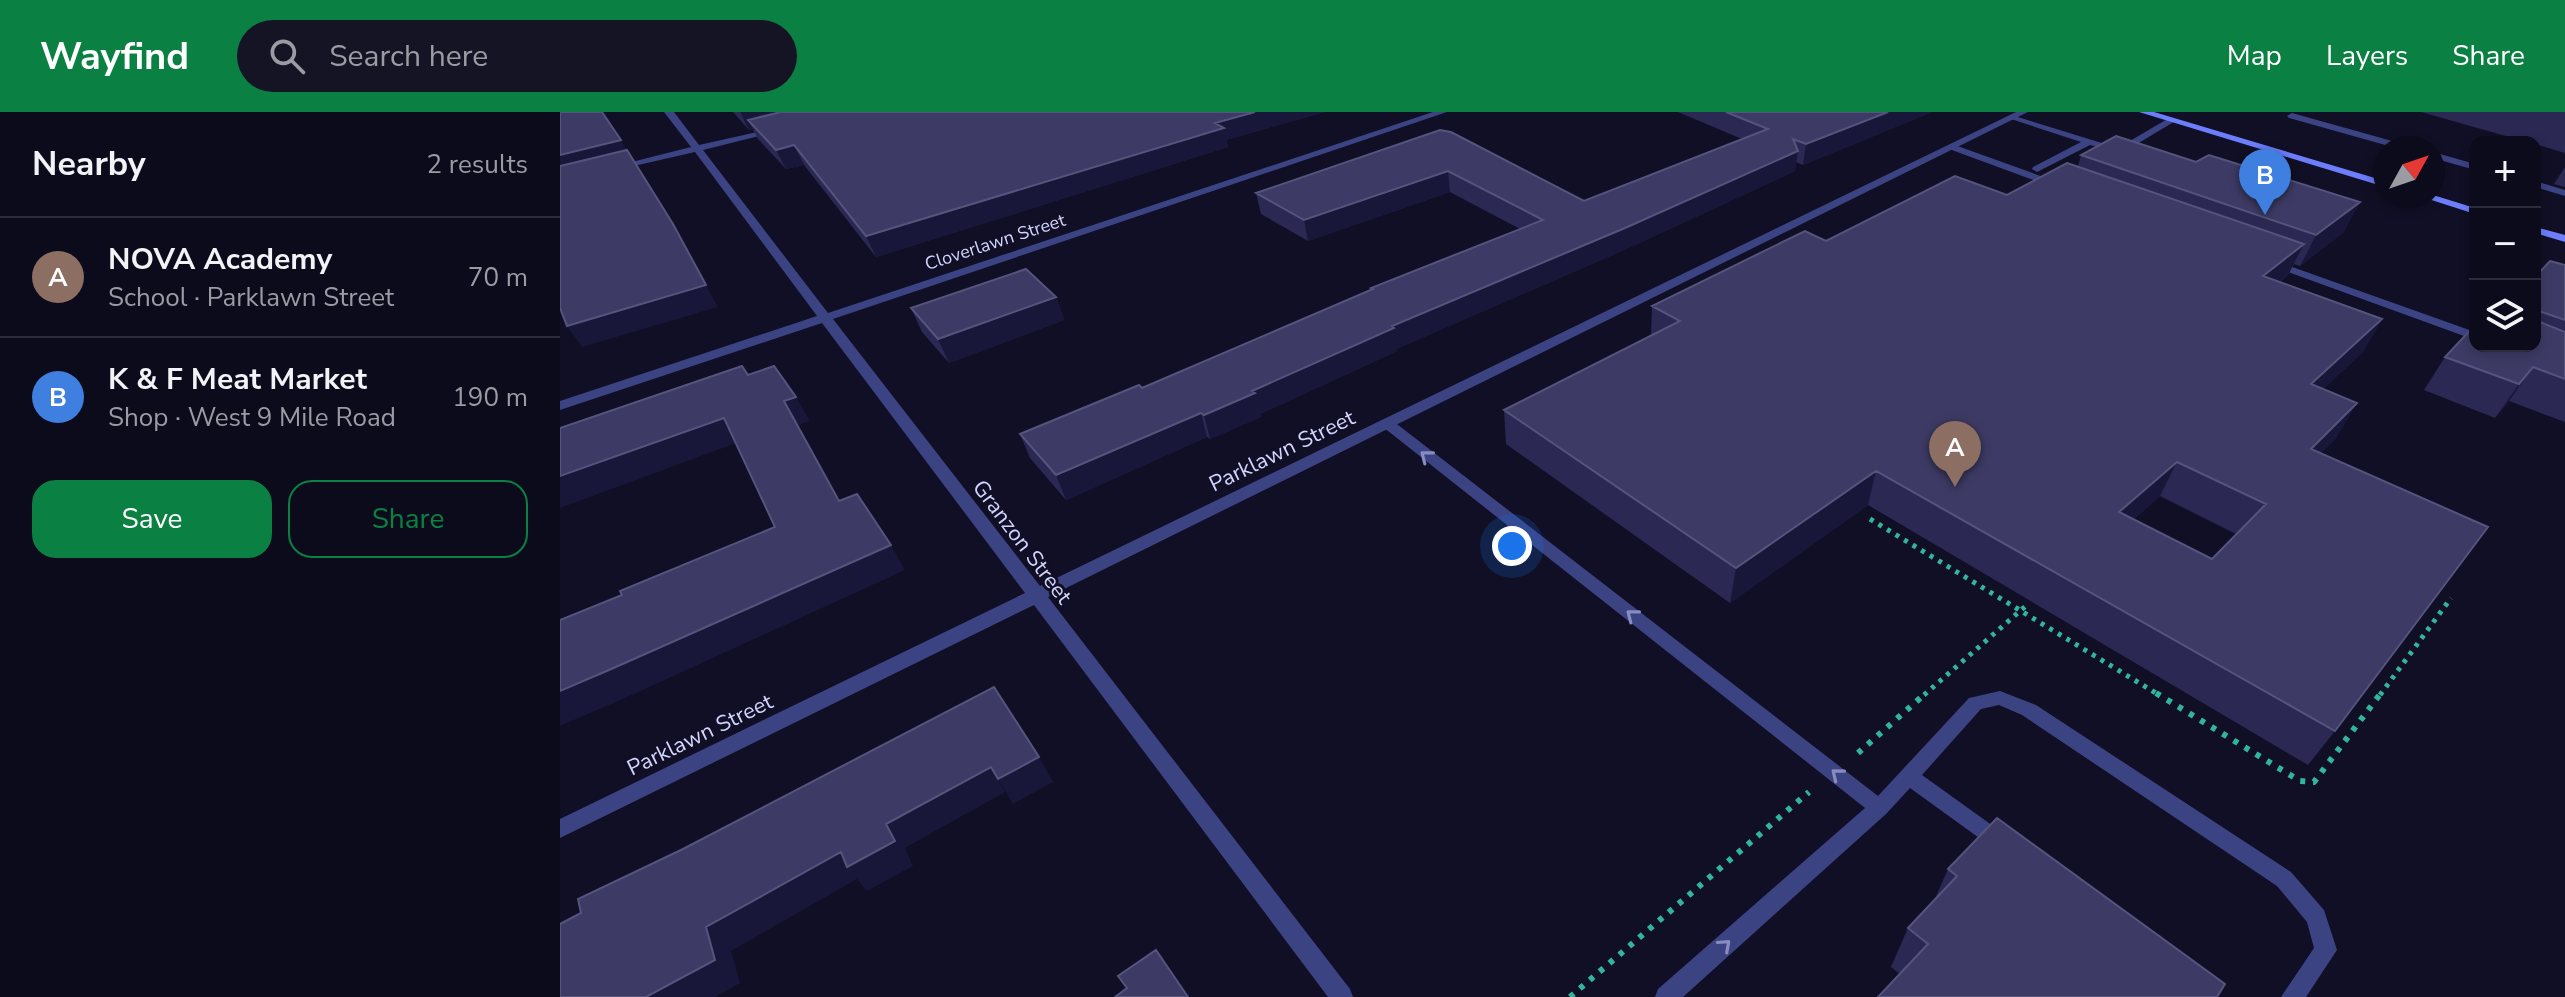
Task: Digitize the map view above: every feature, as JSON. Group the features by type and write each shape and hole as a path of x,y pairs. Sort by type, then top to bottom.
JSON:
{"main road":[{"path":"2144,112 2373,180"},
{"path":"2445,202 2469,209"},
{"path":"2541,232 2565,239"}],"street":[{"name":"Granzon Street","path":"669,112 1342,997"},
{"name":"Cloverlawn Street","path":"560,406 1442,112"},
{"path":"2018,114 2133,156"},
{"name":"Parklawn Street","path":"560,829 2018,114"},
{"path":"2292,116 2373,139"},
{"path":"2119,151 2172,120"},
{"path":"602,172 791,126"},
{"path":"2037,169 2089,141"},
{"path":"1952,147 2071,190"},
{"path":"2445,158 2469,165"},
{"path":"2541,186 2565,193"},
{"path":"2266,261 2469,334"},
{"path":"1388,424 1879,808"},
{"path":"1666,997 1879,808 1975,703 2000,698 2029,710 2284,879 2316,917 2326,950 2292,997"},
{"path":"1910,777 2011,850"}],"path":[{"path":"1870,519 2300,781 2314,782 2451,598"},
{"path":"1854,756 2028,604"},
{"path":"1570,997 1811,790"}],"building":[{"path":"560,112 602,112 621,140 560,155"},
{"path":"781,112 1255,112 1215,123 1224,128 866,236 794,145 776,150 748,120"},
{"path":"1726,112 1888,112 1806,144 1793,139 1798,151 1392,326 1394,328 1252,391 1255,393 1056,475 1020,434 1139,385 1142,388 1371,288 1543,220 1448,171 1304,220 1256,193 1440,130 1451,132 1584,201 1768,129"},
{"path":"2116,136 2196,162 2209,155 2360,202 2316,235 2081,155"},
{"path":"627,150 706,285 567,326 560,308 560,166"},
{"path":"2067,163 2304,244 2263,276 2382,319 2311,384 2357,403 2311,449 2488,527 2335,731 1876,471 1736,568 1504,410 1680,321 1652,306 1805,231 1826,241 1955,176 2007,195","holes":["2177,462 2266,504 2212,559 2119,512"]},
{"path":"2550,261 2565,265 2565,320 2541,312 2541,271"},
{"path":"1026,269 1056,297 938,339 911,308"},
{"path":"2541,322 2565,332 2565,379 2533,367 2519,384 2445,357 2469,331 2469,352 2541,352"},
{"path":"742,366 748,375 774,366 796,397 784,401 839,501 857,494 891,545 560,691 560,620 622,595 620,591 775,527 724,418 560,476 560,428"},
{"path":"994,687 1039,757 998,779 991,767 886,824 895,841 847,867 841,852 706,927 715,960 646,997 560,997 560,924 581,913 578,899 683,849"},
{"path":"1997,818 2225,984 2217,997 1878,997 1928,944 1908,928 1957,876 1948,869"},
{"path":"1156,950 1188,997 1115,997 1127,988 1118,976"}],"place":[{"name":"K & F Meat Market","path":"2265,215"},
{"name":"NOVA Academy","path":"1955,487"}]}
